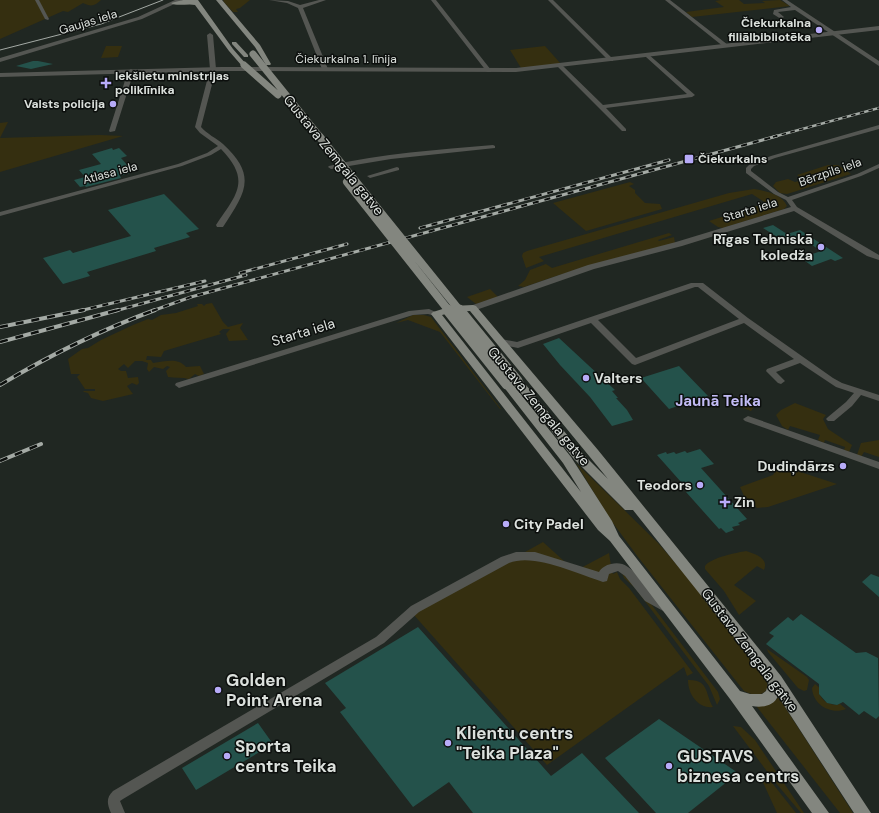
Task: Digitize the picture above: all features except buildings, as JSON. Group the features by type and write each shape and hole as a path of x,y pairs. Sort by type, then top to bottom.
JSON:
{"main road":[{"path":"210,0 230,24"},
{"path":"219,0 229,14 258,46 281,95"},
{"path":"177,1 197,1 206,17 236,56 281,95"},
{"name":"Gustava Zemgala gatve","path":"197,1 281,95 512,382 578,456 671,550 708,594 776,680 863,813"},
{"name":"Gustava Zemgala gatve","path":"250,48 281,95"},
{"path":"614,538 602,527 436,314 452,309 473,308 501,342 516,351 535,384 594,452 671,550"},
{"name":"Gustava Zemgala gatve","path":"512,382 567,460 608,524 614,538 735,695 821,813"},
{"path":"735,695 756,701 770,698 775,688 776,680"}],"street":[{"path":"37,0 47,19"},
{"path":"271,0 288,2 300,7 324,0"},
{"path":"434,0 489,71"},
{"path":"550,0 611,60"},
{"path":"667,0 726,46"},
{"path":"784,0 879,64"},
{"name":"Gaujas iela","path":"0,60 132,20 177,1"},
{"path":"300,7 324,69"},
{"path":"781,16 775,13 796,8"},
{"name":"Čiekurkalna 1. līnija","path":"0,75 213,69 519,70 879,28"},
{"path":"210,35 213,69 198,127 202,133 222,146 239,166 241,176 240,192 220,225"},
{"path":"602,107 692,95 648,56"},
{"path":"560,66 624,130"},
{"path":"112,131 131,71"},
{"name":"Starta iela","path":"473,308 518,288 679,244 795,208 788,199 776,193 748,172 749,167 773,157 879,127"},
{"name":"Atlasa iela","path":"0,214 180,165 209,154 222,146"},
{"path":"331,167 437,152 493,147"},
{"name":"Bērzpils iela","path":"788,199 859,175 879,166"},
{"path":"370,176 397,169"},
{"path":"795,208 879,258"},
{"name":"Gustava Zemgala gatve","path":"516,351 592,319 694,284 700,285 745,320"},
{"name":"Starta iela","path":"179,385 412,313 429,311 436,314"},
{"path":"592,319 635,362 745,320 830,380 839,385 879,398"},
{"path":"781,381 770,371 801,359"},
{"path":"831,419 849,404 860,392"},
{"path":"748,419 879,466"},
{"path":"118,813 114,805 114,799 118,795 380,640 415,609 505,560 516,556 535,556 603,578 604,572 608,569 618,567 630,573 648,596 667,608"}],"shaded area":[{"path":"0,0 101,0 97,4 93,5 83,3 68,12 63,11 0,39"},
{"path":"250,0 240,8 236,9 238,12 233,12 223,1"},
{"path":"739,0 744,4 765,3 762,1 780,0 790,6 692,17 686,12 724,7 715,1"},
{"path":"106,46 122,46 118,57 101,58"},
{"path":"545,46 561,64 521,68 510,50"},
{"path":"8,122 0,138 0,123"},
{"path":"100,135 123,136 0,172 0,138"},
{"path":"828,165 838,165 851,174 787,194 780,193 773,186 776,182 788,179 795,182 803,180 797,175"},
{"path":"630,182 634,184 629,186 635,190 635,193 645,203 660,204 662,209 586,231 553,203"},
{"path":"754,189 778,196 787,206 784,209 723,228 718,227 709,221 766,203 752,194 539,257 544,261 526,268 522,256 523,253 527,251 729,193"},
{"path":"669,233 672,235 658,240 674,237 675,243 580,269 524,287 518,286 525,280 530,270 546,264 552,268"},
{"path":"490,289 498,297 476,304 467,297"},
{"path":"212,303 223,322 228,327 243,323 240,328 248,340 229,341 226,334 230,329 223,329 219,332 221,334 164,351 161,357 147,356 146,360 151,360 153,363 175,361 186,367 200,366 204,374 199,376 195,374 189,379 168,377 166,371 170,367 167,366 163,369 154,367 149,372 147,369 148,363 135,361 128,368 124,364 118,369 121,371 126,371 128,378 138,377 139,383 137,385 132,383 127,386 133,394 103,401 91,398 88,393 83,391 95,391 95,389 85,389 77,377 80,374 71,374 68,359 82,349 88,348 101,340 148,319 152,320 161,315 176,313 198,306 197,304 202,304 204,306"},
{"path":"413,315 424,315 431,317 501,409 440,332 408,320 396,323"},
{"path":"739,396 757,403 751,411 732,404"},
{"path":"795,403 826,415 823,419 828,429 852,445 849,452 844,450 845,447 825,440 824,443 818,440 820,435 790,426 788,430 782,426 776,415 781,410"},
{"path":"879,440 879,457 864,452 861,457 857,455 861,443"},
{"path":"576,463 658,543 690,580 766,679 768,687 764,693 755,695 744,691 638,557 610,519"},
{"path":"779,465 837,484 768,507 757,508 744,496 740,487 773,475"},
{"path":"543,542 575,571 609,553 613,574 617,572 620,579 629,588 693,673 687,676 684,667 547,765 413,614"},
{"path":"746,551 760,557 765,562 765,566 764,570 757,566 734,585 756,601 739,615 724,591 705,569 705,566 718,558"},
{"path":"622,573 629,575 718,692 720,699 717,705 709,686 635,588 624,578"},
{"path":"767,649 807,677 809,680 807,690 804,691 798,688"},
{"path":"688,680 695,680 703,685 713,707 703,706 695,700 688,685"},
{"path":"815,684 820,688 819,692 824,701 833,705 840,704 846,709 834,711 819,704 813,694 812,688"},
{"path":"778,698 853,813 840,813 757,707 771,703"},
{"path":"733,726 741,727 755,740 804,813 801,813 775,782"},
{"path":"765,774 796,813 777,813 760,776"}],"tram line":[{"path":"0,50 101,24 163,0"}],"railway":[{"path":"773,137 879,108"},
{"path":"152,311 191,297 777,136"},
{"path":"420,228 669,160"},
{"path":"240,273 347,244"},
{"path":"115,311 246,275"},
{"path":"79,311 205,281"},
{"path":"0,327 84,310"},
{"path":"0,342 118,310"},
{"path":"0,385 38,363 76,344 155,310"},
{"path":"0,461 41,444"}],"place":[{"name":"Čiekurkalna filiālbibliotēka","path":"819,30"},
{"name":"Iekšlietu ministrijas poliklīnika","path":"106,83"},
{"name":"Valsts policija","path":"113,104"},
{"name":"Čiekurkalns","path":"689,159"},
{"name":"Rīgas Tehniskā koledža","path":"821,247"},
{"name":"Valters","path":"586,378"},
{"name":"Dudiņdārzs","path":"843,466"},
{"name":"Teodors","path":"700,485"},
{"name":"Zin","path":"725,502"},
{"name":"City Padel","path":"506,524"},
{"name":"Golden Point Arena","path":"218,690"},
{"name":"Klientu centrs \"Teika Plaza\"","path":"448,743"},
{"name":"Sporta centrs Teika","path":"227,756"},
{"name":"GUSTAVS biznesa centrs","path":"669,766"}],"district":[{"name":"Jaunā Teika","path":"718,401"}]}
